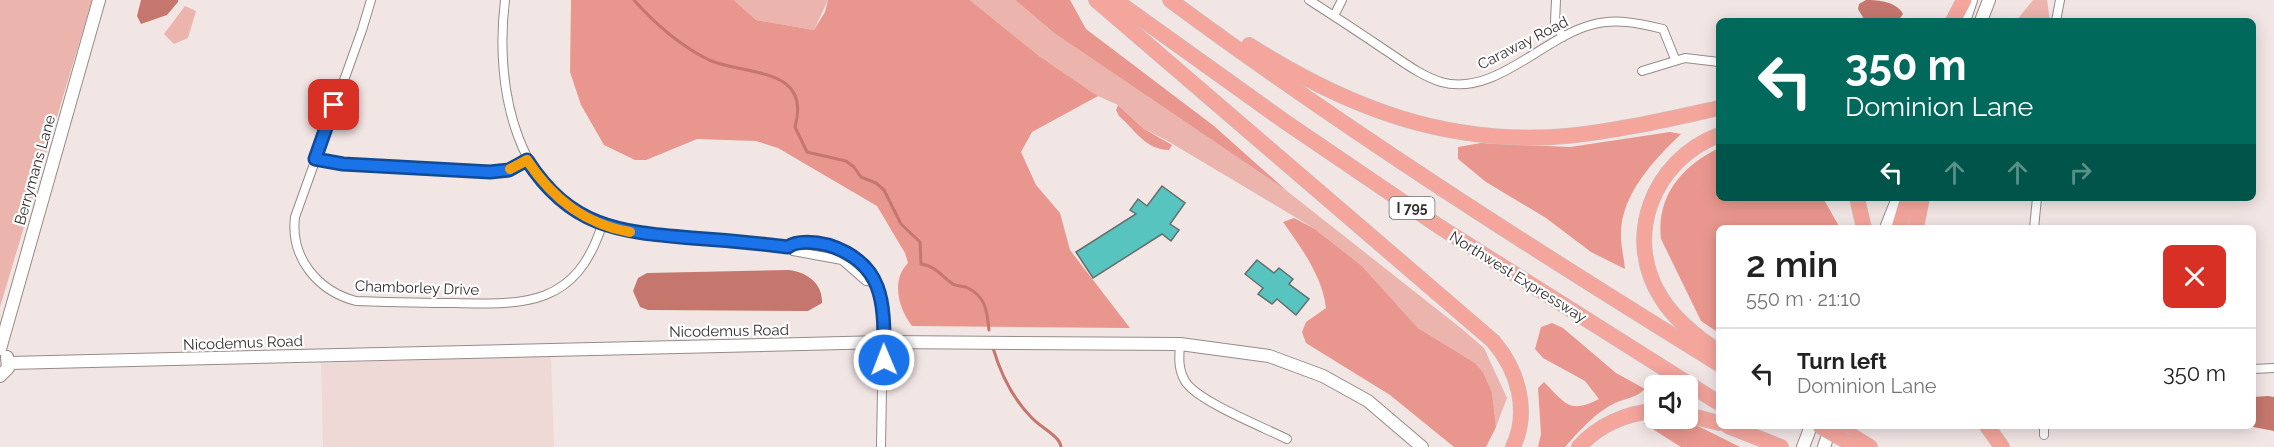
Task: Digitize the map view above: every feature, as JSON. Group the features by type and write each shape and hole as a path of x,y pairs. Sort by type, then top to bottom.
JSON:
{"highway":[{"path":"1096,0 1494,341 1509,362 1518,384 1520,419 1513,447"},
{"name":"Northwest Expressway","path":"1115,0 1284,121 1440,227 1716,401"},
{"name":"Northwest Expressway","path":"1170,0 1389,153 1610,298 1716,362"},
{"path":"1180,0 1319,87 1385,115 1430,127 1502,137 1567,136 1612,130 1716,109"},
{"path":"1955,18 1965,0"},
{"path":"1716,136 1692,148 1667,172 1652,199 1643,237 1648,270 1662,300 1690,329 1716,350"},
{"path":"1858,201 1863,225"},
{"path":"1901,225 1907,201"},
{"path":"1917,225 1921,201"},
{"path":"1579,447 1594,432 1620,419 1644,413"},
{"path":"1698,418 1716,422"},
{"path":"1737,429 1782,445"},
{"path":"1760,429 1782,445"},
{"path":"1826,429 1870,447"},
{"path":"1837,429 1852,441"},
{"path":"1989,429 2002,447"}],"street":[{"name":"Berrymans Lane","path":"0,351 99,0"},
{"name":"Chamborley Drive","path":"371,0 297,204 293,227 295,238 303,261 314,277 333,293 356,301 505,305 534,301 559,290 582,269 591,255 602,225"},
{"path":"505,0 503,29 509,104 518,141 527,160 546,187 574,211 602,225 646,235 788,247 794,242 823,244 848,252 866,264 873,274 882,310 884,342 881,447"},
{"name":"Caraway Road","path":"1309,0 1427,76 1455,84 1473,83 1491,77 1563,37 1584,27 1605,22 1622,21 1663,29 1675,59"},
{"path":"1334,16 1342,0"},
{"path":"1556,0 1555,22 1563,37"},
{"path":"1965,18 1971,0"},
{"path":"1982,18 1989,0"},
{"path":"2057,18 2060,0"},
{"path":"1642,71 1675,59 1693,58 1716,62"},
{"path":"315,159 343,164 490,172 509,170 527,160"},
{"path":"1887,225 1897,201"},
{"path":"1901,225 1912,201"},
{"path":"2034,225 2037,201"},
{"name":"Nicodemus Road","path":"9,363 884,342 1180,344 1269,356 1323,375 1368,401 1422,447"},
{"path":"1180,344 1180,369 1189,387 1204,398 1287,439"},
{"path":"0,351 7,357 9,363 6,371 0,376"},
{"path":"2256,369 2274,368"},
{"path":"1803,447 1810,429"},
{"path":"1824,447 1832,429"}],"shaded area":[{"path":"0,0 92,0 0,307"},
{"path":"141,0 178,0 178,2 167,15 141,24 137,16"},
{"path":"571,0 734,0 756,20 814,30 825,12 828,0 970,0 1039,56 1098,96 1032,132 1021,152 1036,185 1060,213 1070,250 1130,328 912,326 903,311 898,294 899,277 908,263 905,253 877,206 778,148 756,141 697,139 646,160 635,160 604,145 581,105 570,72"},
{"path":"734,0 828,0 814,30 756,20"},
{"path":"970,0 1015,0 1054,33 1287,191 1462,329 1484,348 1507,398 1496,427 1492,392 1483,372 1475,363 1418,328 1362,266 1315,229 1144,129 1118,105 1098,96 1039,56"},
{"path":"1015,0 1070,0 1086,29 1214,126 1287,191 1054,33"},
{"path":"1866,0 1882,1 1897,7 1903,14 1900,18 1863,18 1858,9 1859,4"},
{"path":"2033,0 2047,0 2050,18 2018,18"},
{"path":"185,6 196,11 188,38 174,44 164,34"},
{"path":"1118,105 1144,129 1172,145 1169,150 1154,147 1141,138 1119,116 1116,110"},
{"path":"1670,132 1681,134 1640,179 1626,206 1621,236 1625,269 1591,252 1546,218 1486,182 1458,159 1458,147 1481,143 1570,147"},
{"path":"1716,150 1716,201 1825,201 1838,225 1716,225 1716,331 1701,321 1661,239 1661,223 1667,196 1683,173"},
{"path":"1294,218 1315,229 1362,266 1418,328 1475,363 1483,372 1492,392 1496,427 1486,447 1454,447 1390,395 1306,343 1302,332 1306,322 1326,308 1315,273 1283,222"},
{"path":"789,270 807,276 816,284 822,296 822,303 808,311 648,310 640,307 633,291 638,278 647,273"},
{"path":"1552,323 1563,328 1616,373 1644,388 1638,394 1615,403 1594,417 1565,447 1538,447 1541,434 1538,388 1544,382 1563,401 1574,406 1581,406 1599,399 1585,381 1543,358 1535,349 1541,327"},
{"path":"551,356 554,447 323,447 321,363"},
{"path":"2256,397 2274,397 2274,431 2256,428"},
{"path":"1698,426 1740,447 1681,447 1652,429 1698,429"}],"building":[{"path":"1162,186 1185,203 1170,224 1179,230 1171,241 1162,234 1093,278 1076,252 1136,214 1130,210 1138,199 1147,206"},
{"path":"1257,260 1274,273 1279,268 1293,279 1289,284 1309,299 1296,315 1277,299 1272,304 1258,294 1263,288 1245,274"}],"waterway":[{"path":"634,0 669,34 699,55 785,83 794,93 798,107 795,127 807,152 846,161 861,177 876,183 884,190 901,224 920,242 921,264 935,269 953,284 966,287 978,295 986,310 989,330"},
{"path":"993,348 1013,394 1025,410 1057,439 1061,447"}],"slow traffic":[{"path":"510,169 527,160 546,187 574,211 602,225 630,232"}],"route":[{"path":"334,105 315,159 343,164 490,172 509,170 527,160 546,187 574,211 616,230 646,235 788,247 794,242 823,244 848,252 866,264 873,274 882,310 884,360"}]}
